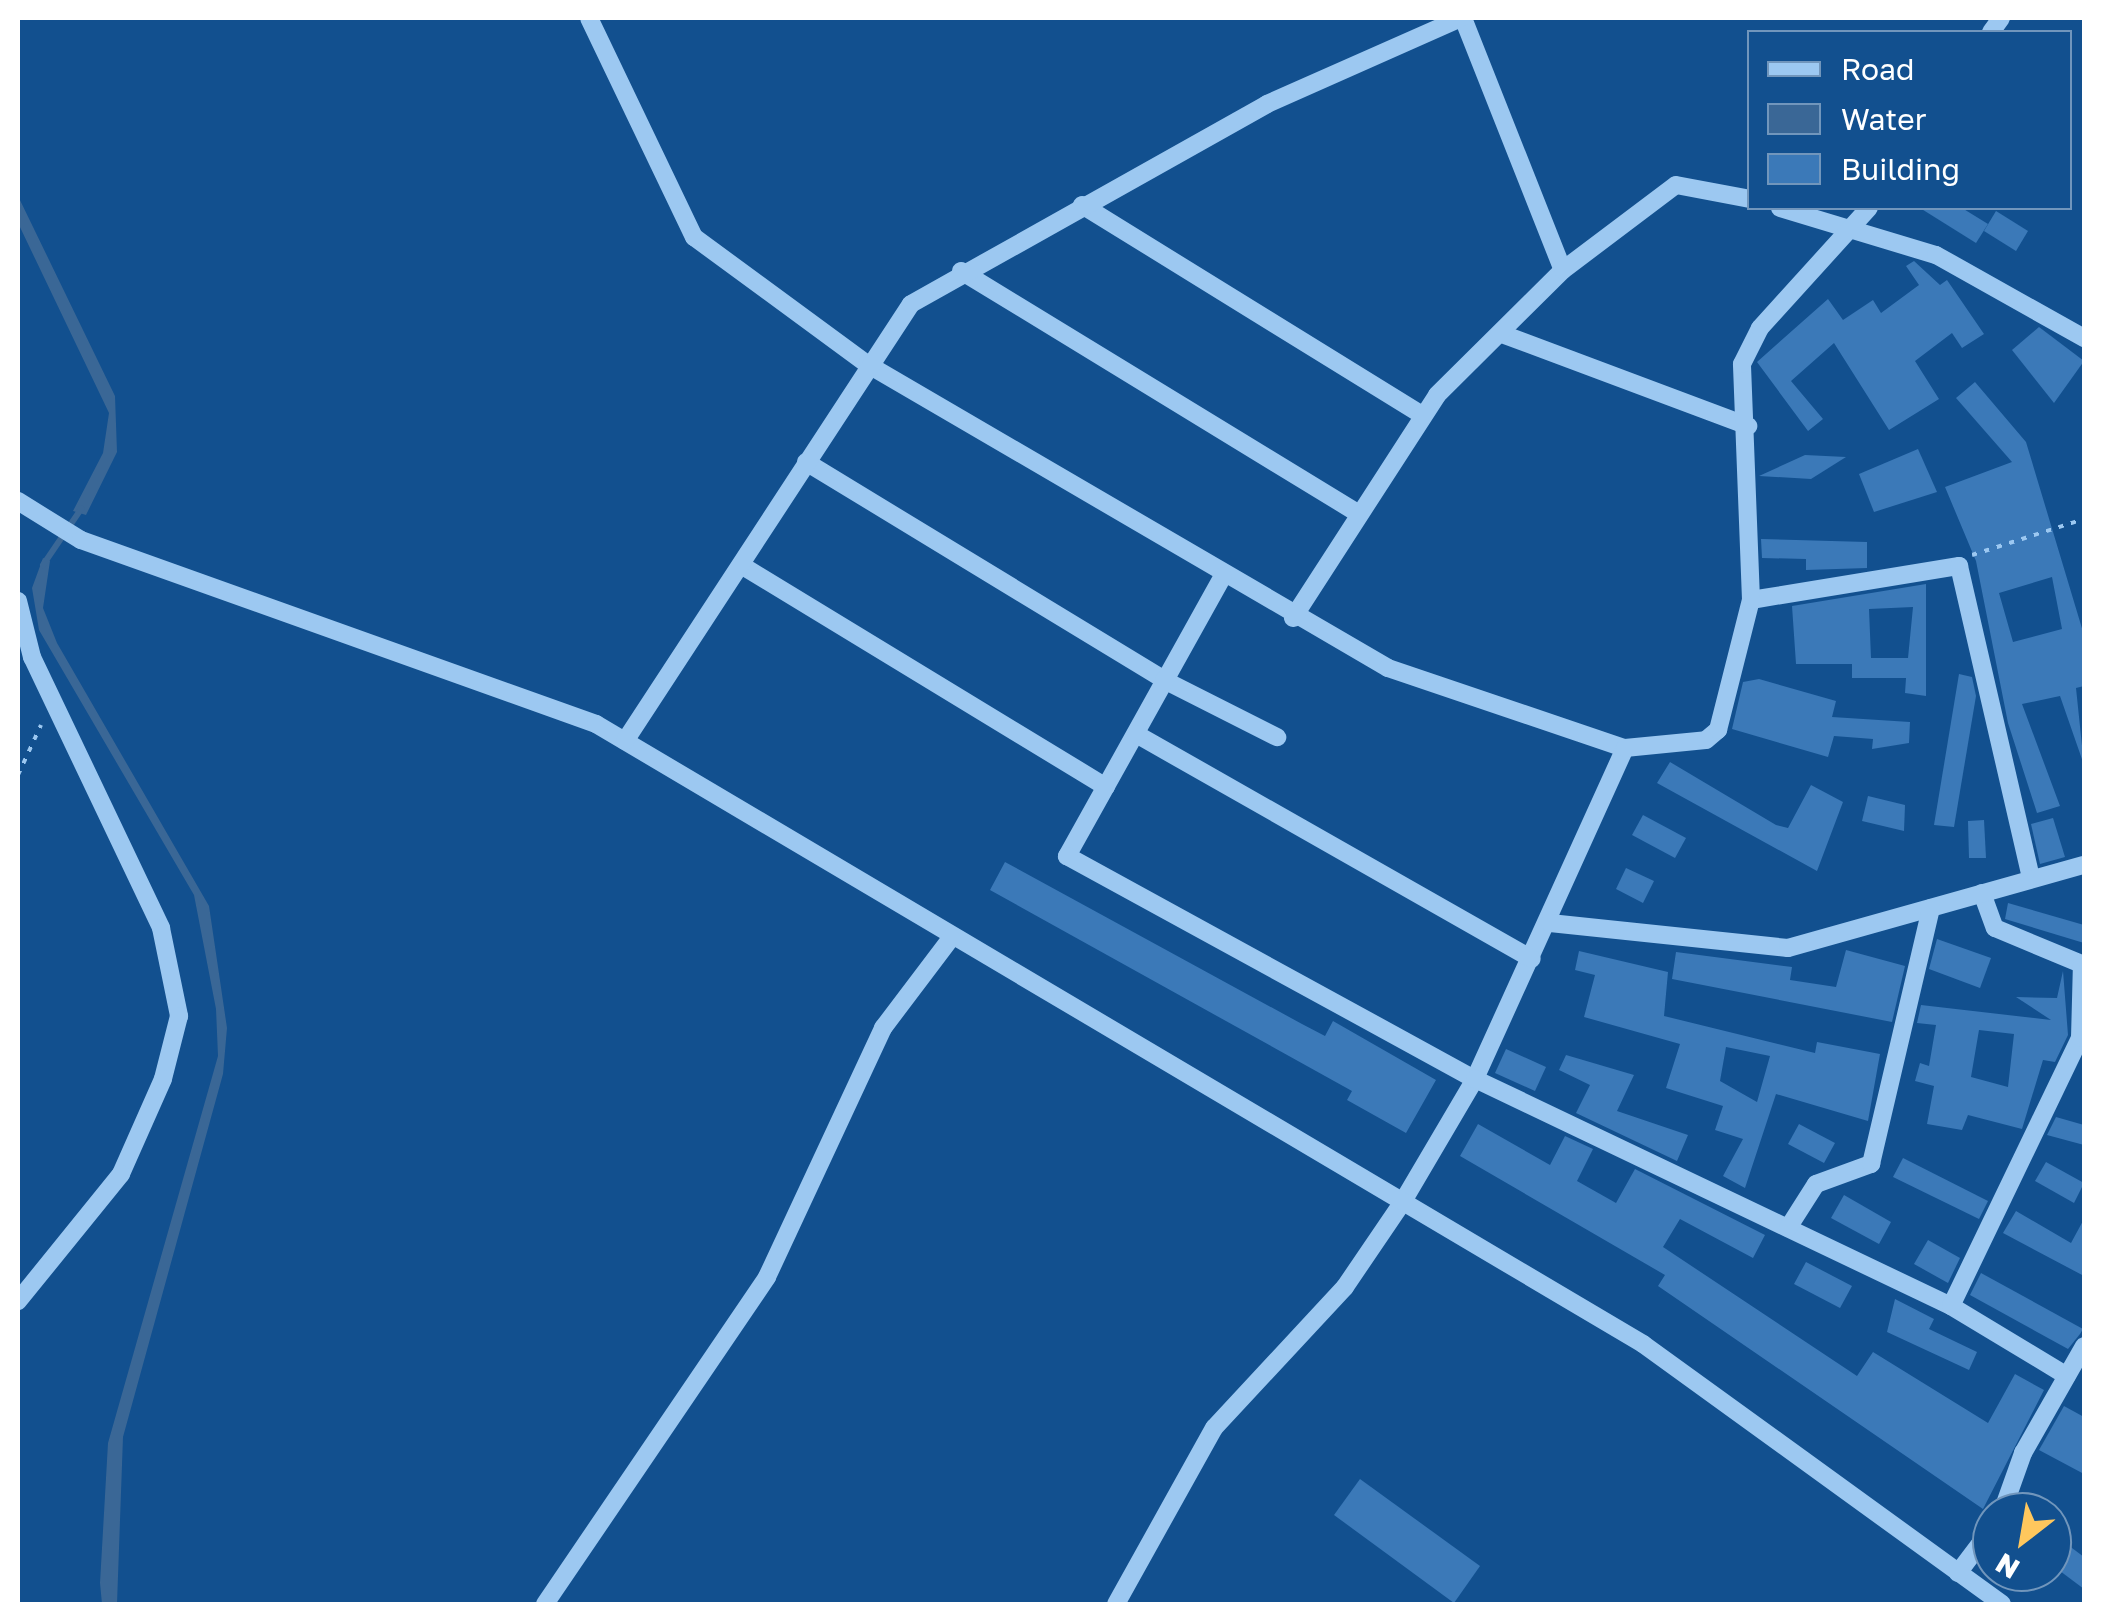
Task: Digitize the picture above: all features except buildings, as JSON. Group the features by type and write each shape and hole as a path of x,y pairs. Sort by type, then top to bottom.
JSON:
{"street":[{"path":"590,18 694,237 866,364 1293,618 1388,668 1625,748"},
{"path":"625,741 866,364 910,304 962,271 1266,104 1462,18 1562,270"},
{"path":"1293,618 1422,415 1562,270 1676,186 1747,198"},
{"path":"1082,204 1422,415"},
{"path":"1787,210 1936,254 2084,338"},
{"path":"1116,1604 1214,1428 1345,1287 1402,1203 1474,1079 1550,924 1625,748 1638,740 1706,740 1718,730 1750,600 1748,426 1738,382 1748,346 1868,210"},
{"path":"962,271 1358,513"},
{"path":"1502,334 1748,426"},
{"path":"806,462 1164,680 1277,737"},
{"path":"18,504 52,528 81,540 521,690 625,741 1643,1344 2002,1604"},
{"path":"1750,600 1953,561 2031,880"},
{"path":"740,565 1106,788"},
{"path":"1223,576 1068,856 1474,1079 1951,1306 2067,1376"},
{"path":"18,601 53,700 161,928 179,1016 164,1079 121,1174 18,1301"},
{"path":"1136,734 1532,959"},
{"path":"1550,924 1788,948 2084,864"},
{"path":"1951,1306 2082,1039 2083,964 1995,928 1982,893"},
{"path":"1788,1228 1816,1184 1871,1164 1931,908"},
{"path":"546,1604 767,1277 883,1028 952,938"},
{"path":"2012,1492 2084,1346"},
{"path":"1958,1573 1972,1554"}],"path":[{"path":"1953,561 2084,519"},
{"path":"18,775 53,700"}],"water":[{"path":"18,196 115,396 117,452 86,515 73,511 103,453 109,413 18,223"},
{"path":"43,558 50,561 43,608 57,643 209,906 227,1028 223,1074 123,1437 117,1604 102,1604 100,1583 108,1443 218,1056 216,1009 194,895 39,630 32,588"}],"waterway":[{"path":"43,565 81,509"}]}
